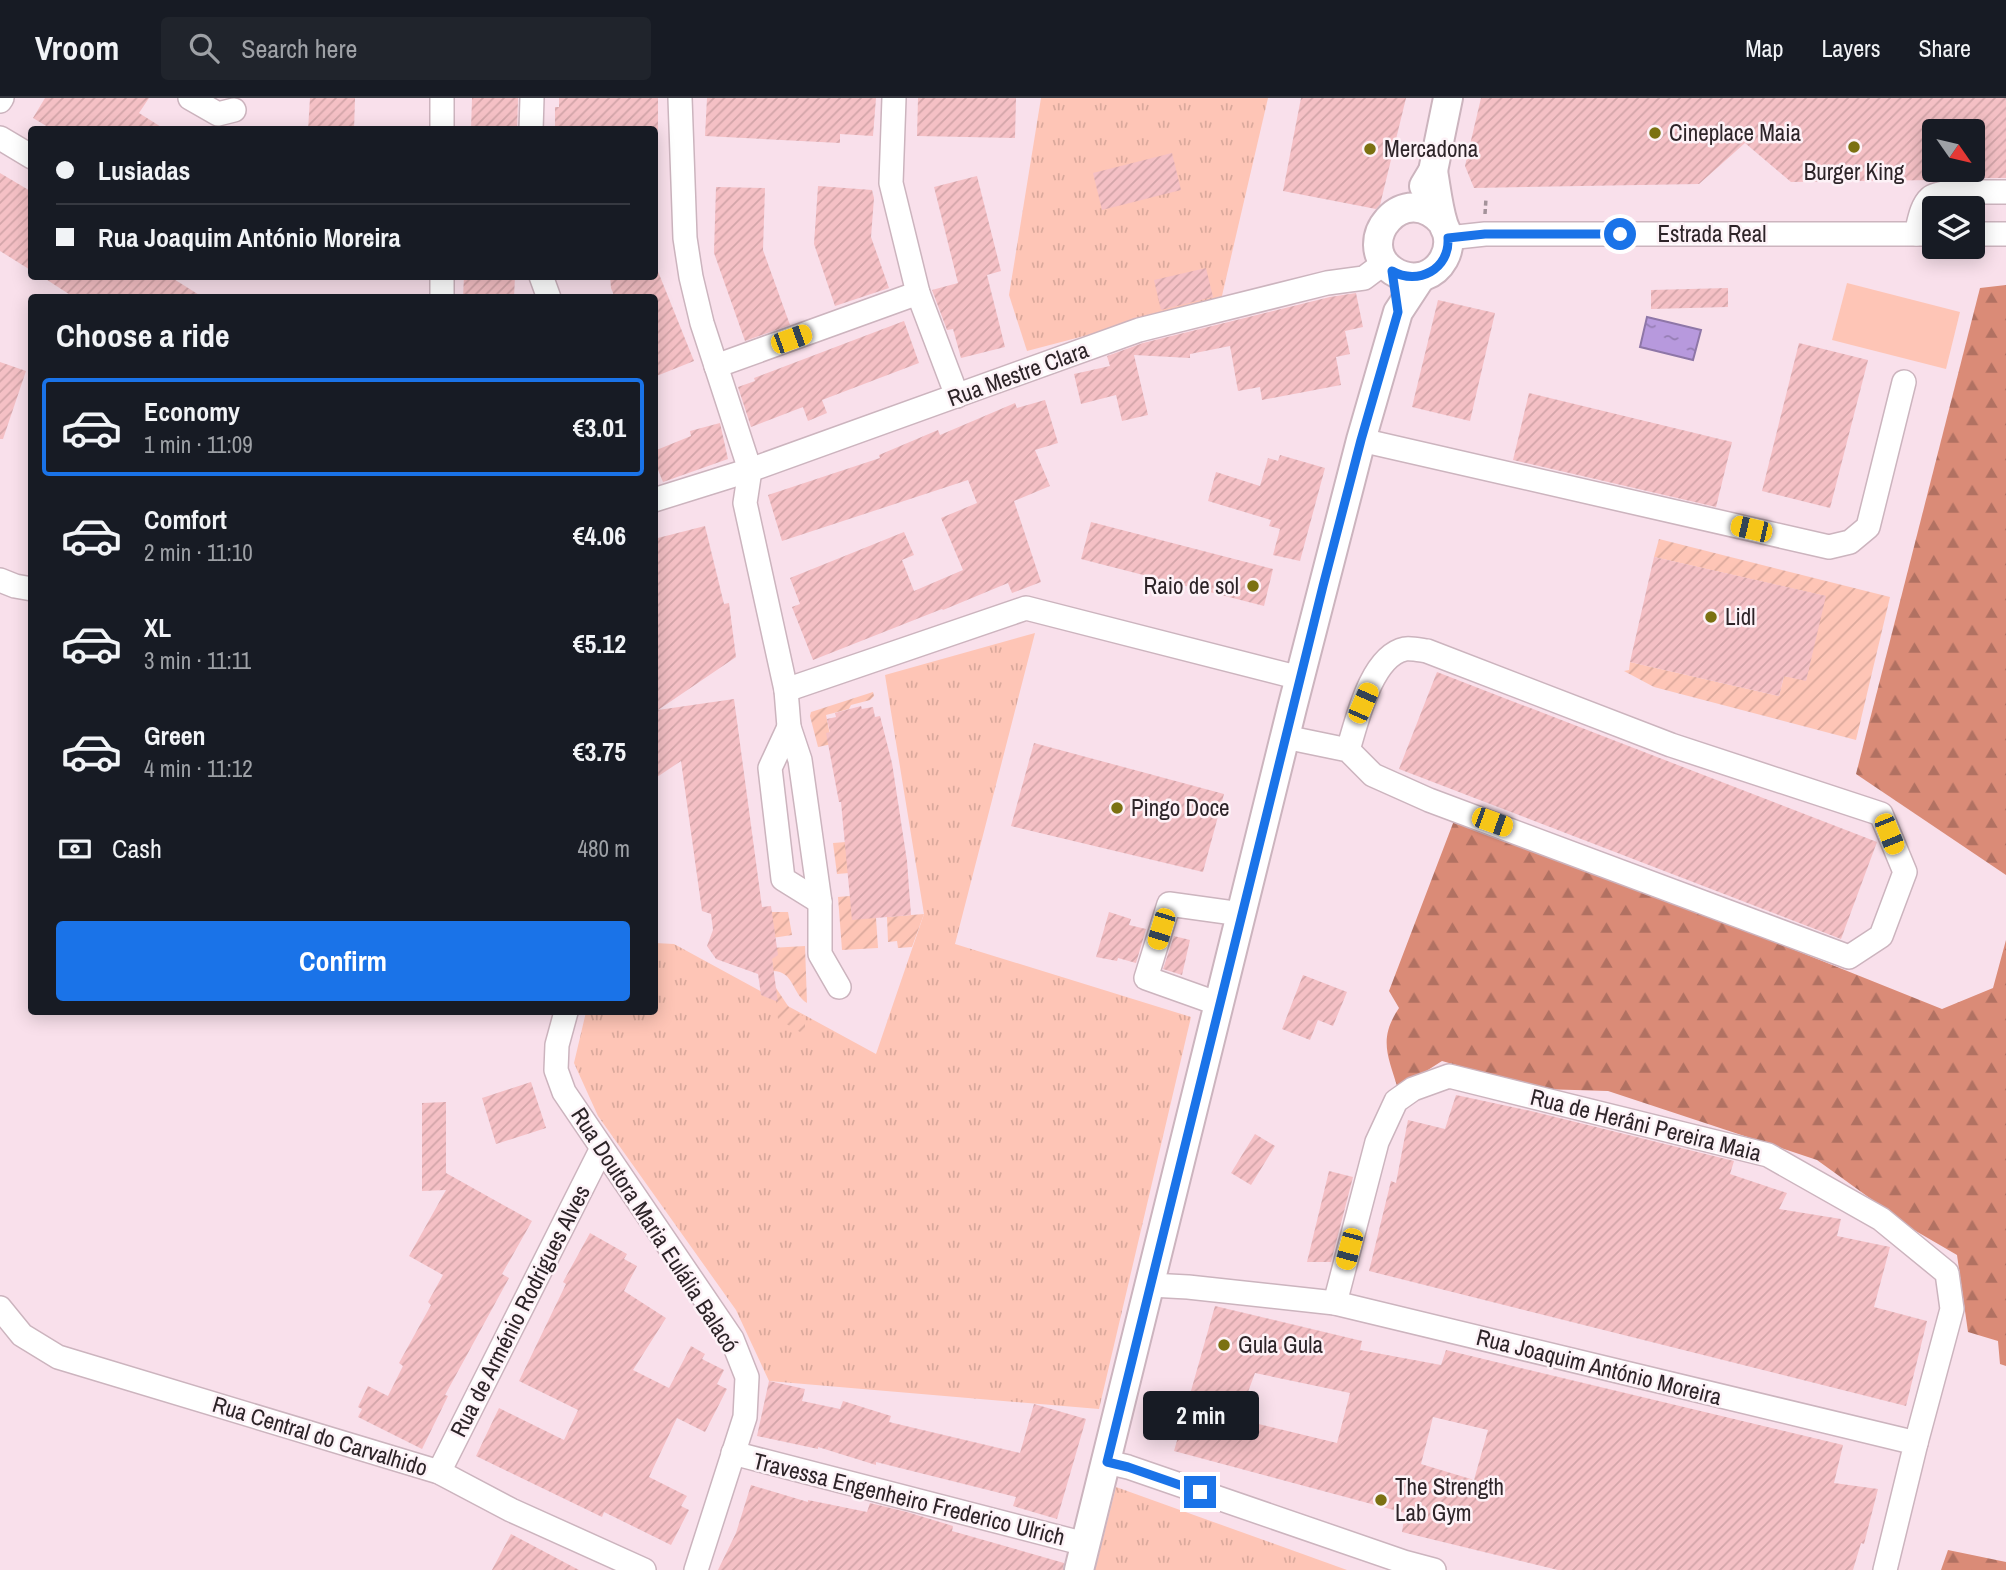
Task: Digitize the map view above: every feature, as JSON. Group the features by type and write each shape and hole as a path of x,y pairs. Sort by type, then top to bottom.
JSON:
{"main road":[{"path":"1412,207 1433,171 1448,98"},
{"path":"1388,267 1410,278 1421,277 1440,265 1446,256 1445,230 1433,171"},
{"path":"1398,312 1388,267 1378,243 1384,222 1401,209 1412,207 1429,211 1445,230"},
{"path":"1082,1557 1361,440 1398,312 1421,277"}],"street":[{"path":"190,98 218,114 234,110"},
{"path":"442,98 442,126"},
{"path":"531,126 532,98"},
{"path":"680,98 685,238 699,312 750,470 745,503 786,690 789,727 800,760 820,902 820,954 839,987"},
{"path":"894,98 891,183 918,293 957,396"},
{"path":"0,138 28,155"},
{"path":"1933,196 2006,192"},
{"name":"Estrada Real","path":"1445,230 1485,234 1922,234"},
{"path":"1985,234 2006,234"},
{"name":"Rua Mestre Clara","path":"658,499 750,470 1139,330 1327,283 1364,278 1388,267"},
{"path":"716,366 918,293"},
{"path":"1361,440 1829,547 1850,542 1868,527 1904,382"},
{"path":"0,580 28,588"},
{"path":"786,690 1026,608 1300,678"},
{"path":"1285,737 1348,750 1373,775 1429,800 1849,957 1881,936 1905,872 1881,814 1671,745 1427,651 1406,648 1392,654 1381,664 1363,703 1348,750"},
{"path":"789,727 770,768 783,879 820,902"},
{"path":"1219,1004 1146,978 1169,904 1241,914"},
{"name":"Rua Doutora Maria Eulália Balacó","path":"565,1015 557,1045 556,1070 564,1092 732,1339 747,1377 745,1417 696,1570"},
{"name":"Rua de Herâni Pereira Maia","path":"1335,1303 1377,1142 1396,1101 1413,1090 1450,1076 1768,1155 1881,1219 1947,1273 1952,1309 1916,1443"},
{"name":"Rua de Arménio Rodrigues Alves","path":"439,1472 601,1150"},
{"name":"Rua Joaquim António Moreira","path":"1150,1285 1188,1286 1335,1303 1916,1443"},
{"name":"Rua Central do Carvalhido","path":"0,1308 22,1335 58,1357 439,1472 511,1510 644,1570"},
{"path":"1885,1570 1916,1443"},
{"name":"Travessa Engenheiro Frederico Ulrich","path":"733,1453 1082,1557"},
{"path":"1107,1462 1434,1570"}],"green space":[{"path":"1041,98 1268,98 1221,300 1027,351 1009,295"},
{"path":"1847,283 1960,312 1946,369 1832,340"},
{"path":"2006,285 2006,875 1856,774 1980,288"},
{"path":"1659,539 1890,597 1856,740 1654,687 1624,671 1629,670 1630,662 1779,696 1784,676 1806,680 1825,596 1654,557"},
{"path":"1035,633 955,944 1191,1017 1099,1409 769,1381 736,1310 598,1116 574,1063 585,1015 658,1015 658,943 674,944 876,1054 924,914 885,675"},
{"path":"873,692 874,696 870,700 826,715 832,744 818,747 811,712"},
{"path":"1455,818 1481,824 1942,1009 1993,988 2006,940 2006,1366 2000,1364 1998,1341 1968,1332 1957,1255 1914,1230 1817,1160 1608,1091 1541,1089 1442,1061 1398,1089 1388,1057 1387,1039 1399,1008 1389,991"},
{"path":"846,842 849,873 837,874 833,843"},
{"path":"850,896 876,918 878,948 842,950 838,897"},
{"path":"770,912 788,912 792,935 772,938"},
{"path":"924,914 912,947 898,948 897,941 888,942 887,917"},
{"path":"805,946 807,1003 785,975 773,971 771,948"},
{"path":"774,985 790,1009 805,1017 805,1035 778,1019"},
{"path":"1116,1487 1347,1570 1095,1570"},
{"path":"1948,1550 2006,1562 2006,1570 1941,1570"}],"water":[{"path":"1647,317 1701,330 1693,360 1640,347"}],"building":[{"path":"45,98 149,98 139,113 160,126 46,126 33,118"},
{"path":"310,98 355,98 354,126 308,126"},
{"path":"472,98 518,98 517,126 471,126"},
{"path":"559,98 658,98 658,126 555,126 555,107 559,107"},
{"path":"707,98 876,98 873,136 840,134 840,143 705,136"},
{"path":"918,98 1016,98 1015,138 917,136"},
{"path":"1301,98 1406,98 1380,205 1376,209 1283,191"},
{"path":"1481,98 2006,98 2006,178 1985,178 1985,119 1922,119 1922,180 1791,182 1745,143 1699,184 1474,188 1465,166"},
{"path":"1172,153 1181,190 1102,210 1093,173"},
{"path":"0,173 28,190 28,268 0,251"},
{"path":"977,176 1001,271 987,275 1005,347 961,358 953,329 947,330 932,290 958,283 934,187"},
{"path":"818,186 872,190 874,198 871,237 889,288 835,306 814,244"},
{"path":"716,187 765,188 763,250 790,325 745,341 714,253"},
{"path":"1206,268 1213,297 1161,310 1154,280"},
{"path":"658,271 694,361 658,375 658,294 613,294 610,280 658,280"},
{"path":"47,280 175,280 198,294 69,294"},
{"path":"464,280 515,280 514,294 463,294"},
{"path":"1728,288 1728,307 1651,309 1651,290"},
{"path":"1356,293 1363,327 1345,331 1350,354 1336,357 1341,385 1262,400 1260,387 1238,391 1230,346 1190,354 1190,358 1134,355 1148,415 1122,421 1116,395 1081,404 1074,374 1110,366 1107,356 1143,343"},
{"path":"1438,300 1495,313 1470,421 1412,407"},
{"path":"904,321 919,363 822,400 827,413 808,421 803,407 751,427 738,387 755,381 754,378"},
{"path":"1799,343 1868,360 1830,508 1762,491"},
{"path":"0,362 26,371 3,439 0,439"},
{"path":"1529,393 1732,442 1716,507 1513,460"},
{"path":"1045,400 1058,443 1035,450 1050,486 1014,501 1041,582 1012,593 1008,583 813,660 792,607 800,604 790,578 904,532 914,555 902,560 914,591 963,570 941,518 977,503 968,480 782,541 768,495 880,458 879,455 938,430 940,435 1015,403 1017,408"},
{"path":"720,423 728,459 663,482 658,470 658,449 691,436 690,431"},
{"path":"1280,455 1325,468 1300,561 1273,555 1280,529 1269,526 1271,520 1208,501 1216,472 1260,486 1268,458 1278,461"},
{"path":"1091,522 1273,569 1264,606 1081,559"},
{"path":"705,526 724,604 729,603 736,657 658,710 658,538"},
{"path":"1654,557 1826,596 1806,681 1784,676 1779,696 1630,662"},
{"path":"1437,672 1877,842 1841,939 1399,769"},
{"path":"734,699 762,907 771,906 778,955 772,959 778,1002 761,995 758,974 716,959 707,946 713,930 711,914 702,911 681,761 658,776 658,710"},
{"path":"861,706 862,709 873,707 875,717 880,716 892,763 907,861 911,915 852,920 841,802 826,733 830,732 827,719 836,717 835,713"},
{"path":"1034,743 1224,794 1203,872 1011,826"},
{"path":"1109,912 1131,919 1129,925 1146,929 1136,963 1118,958 1117,961 1096,957"},
{"path":"1174,936 1190,940 1182,975 1163,969"},
{"path":"1303,975 1347,992 1333,1026 1318,1020 1310,1040 1282,1029"},
{"path":"531,1082 546,1128 496,1144 482,1098"},
{"path":"1456,1095 1734,1161 1730,1174 1787,1193 1779,1209 1841,1219 1837,1236 1890,1247 1874,1307 1927,1321 1906,1406 1369,1271 1391,1181 1396,1183 1408,1120 1445,1129"},
{"path":"446,1102 446,1173 532,1221 502,1274 509,1278 445,1395 448,1396 422,1449 358,1417 362,1409 358,1407 368,1386 388,1396 403,1366 399,1363 431,1305 428,1302 443,1275 409,1256 446,1190 422,1191 422,1103"},
{"path":"1255,1134 1275,1146 1251,1185 1231,1173"},
{"path":"1329,1171 1353,1177 1331,1262 1307,1262"},
{"path":"590,1233 627,1254 624,1259 637,1266 624,1291 666,1318 633,1370 669,1388 691,1346 705,1354 702,1359 724,1370 717,1384 727,1389 705,1432 677,1418 649,1477 687,1496 681,1506 689,1510 671,1545 604,1512 602,1517 476,1456 499,1408 564,1440 578,1410 519,1381 566,1284 563,1282"},
{"path":"1215,1306 1362,1341 1360,1350 1441,1365 1446,1350 1843,1445 1834,1483 1878,1489 1864,1544 1861,1543 1853,1570 1558,1570 1402,1532 1405,1513 1174,1451","holes":["1255,1373 1350,1393 1337,1443 1238,1419","1433,1417 1488,1430 1474,1480 1421,1464"]},
{"path":"769,1381 805,1389 802,1401 840,1409 843,1401 891,1416 889,1422 1020,1453 1034,1404 1086,1419 1057,1519 1013,1506 1016,1497 876,1462 876,1465 818,1447 757,1436"},
{"path":"751,1485 808,1502 867,1512 870,1503 907,1512 953,1526 952,1531 1064,1563 1063,1570 718,1570 736,1533"},
{"path":"511,1534 579,1570 492,1570"}],"place":[{"name":"Cineplace Maia","path":"1655,133"},
{"name":"Burger King","path":"1854,147"},
{"name":"Mercadona","path":"1370,149"},
{"name":"Raio de sol","path":"1253,586"},
{"name":"Lidl","path":"1711,617"},
{"name":"Pingo Doce","path":"1117,808"},
{"name":"Gula Gula","path":"1224,1345"},
{"name":"The Strength Lab Gym","path":"1381,1500"}],"route":[{"path":"1200,1492 1107,1462 1323,586 1398,312 1392,271 1410,278 1431,272 1446,256 1448,238 1485,234 1620,234"}]}
